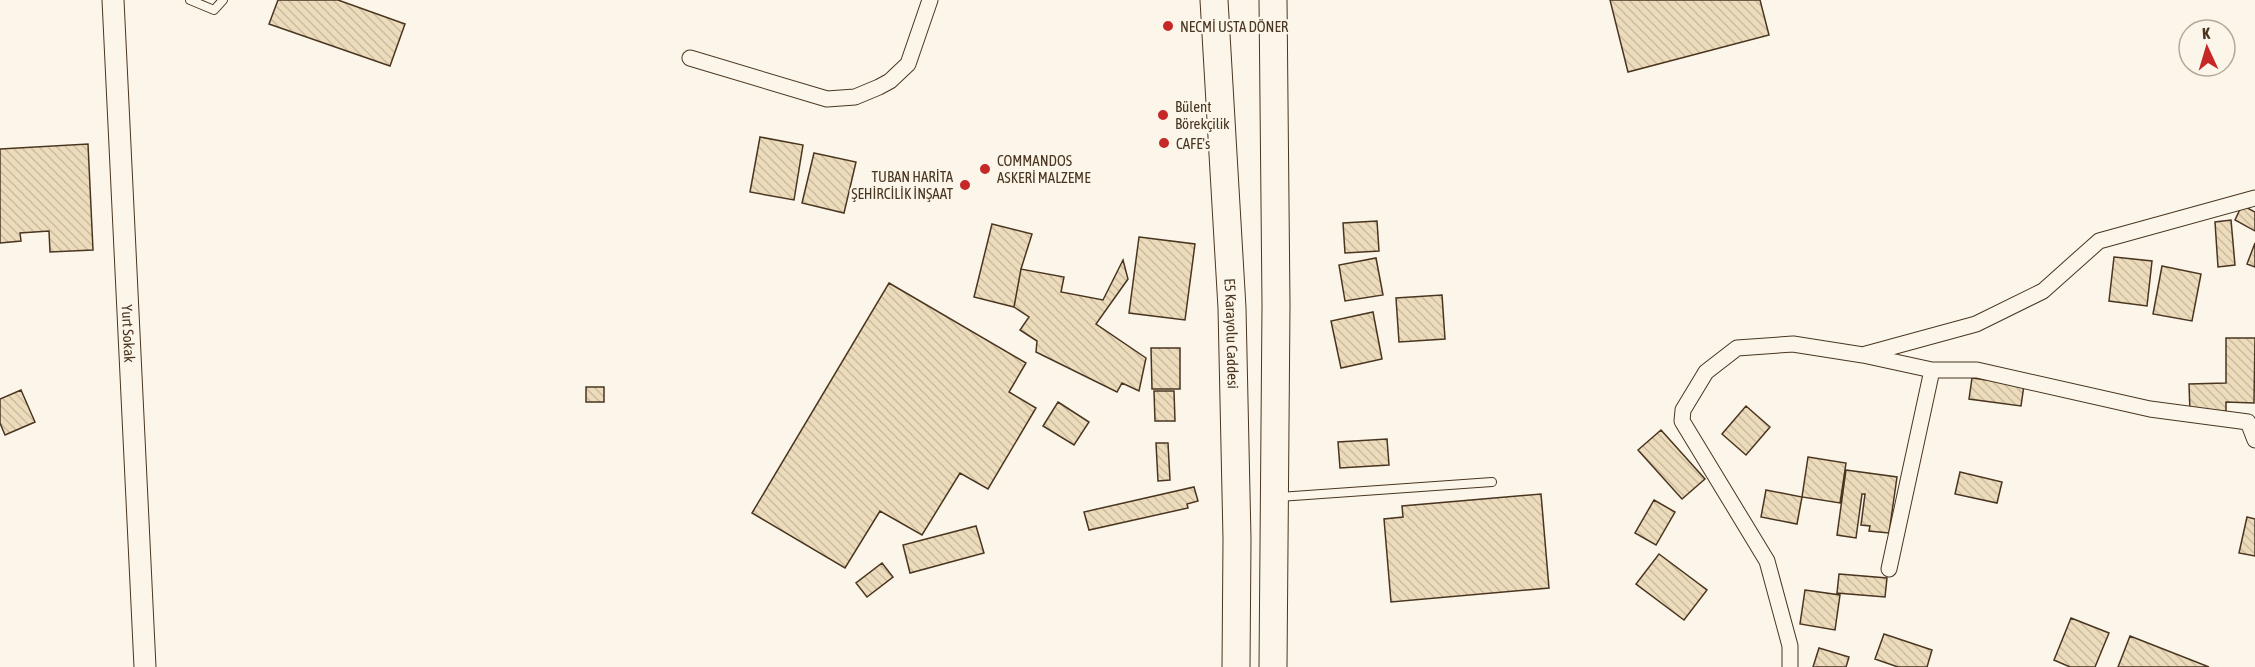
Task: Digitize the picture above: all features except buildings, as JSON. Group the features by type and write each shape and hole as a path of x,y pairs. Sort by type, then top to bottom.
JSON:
{"highway":[{"name":"E5 Karayolu Caddesi","path":"1214,0 1232,308 1237,539 1236,667"},
{"path":"1273,0 1276,305 1273,667"}],"street":[{"name":"Yurt Sokak","path":"113,0 144,667"},
{"path":"690,58 827,99 855,97 890,81 908,64 930,0"},
{"path":"1863,355 1976,324 2043,291 2099,241 2255,198"},
{"path":"1790,667 1790,646 1767,561 1682,421 1683,410 1706,372 1737,348 1793,344 1863,355 1932,370 1977,370 2150,409 2248,422 2255,440"},
{"path":"1889,569 1932,370"}],"lane":[{"path":"190,0 214,10 223,0"},
{"path":"1275,497 1492,482"}],"place":[{"name":"NECMİ USTA DÖNER","path":"1168,26"},
{"name":"Bülent Börekçilik","path":"1163,115"},
{"name":"CAFE's","path":"1164,143"},
{"name":"COMMANDOS ASKERİ MALZEME","path":"985,169"},
{"name":"TUBAN HARİTA ŞEHİRCİLİK İNŞAAT","path":"965,185"}]}
